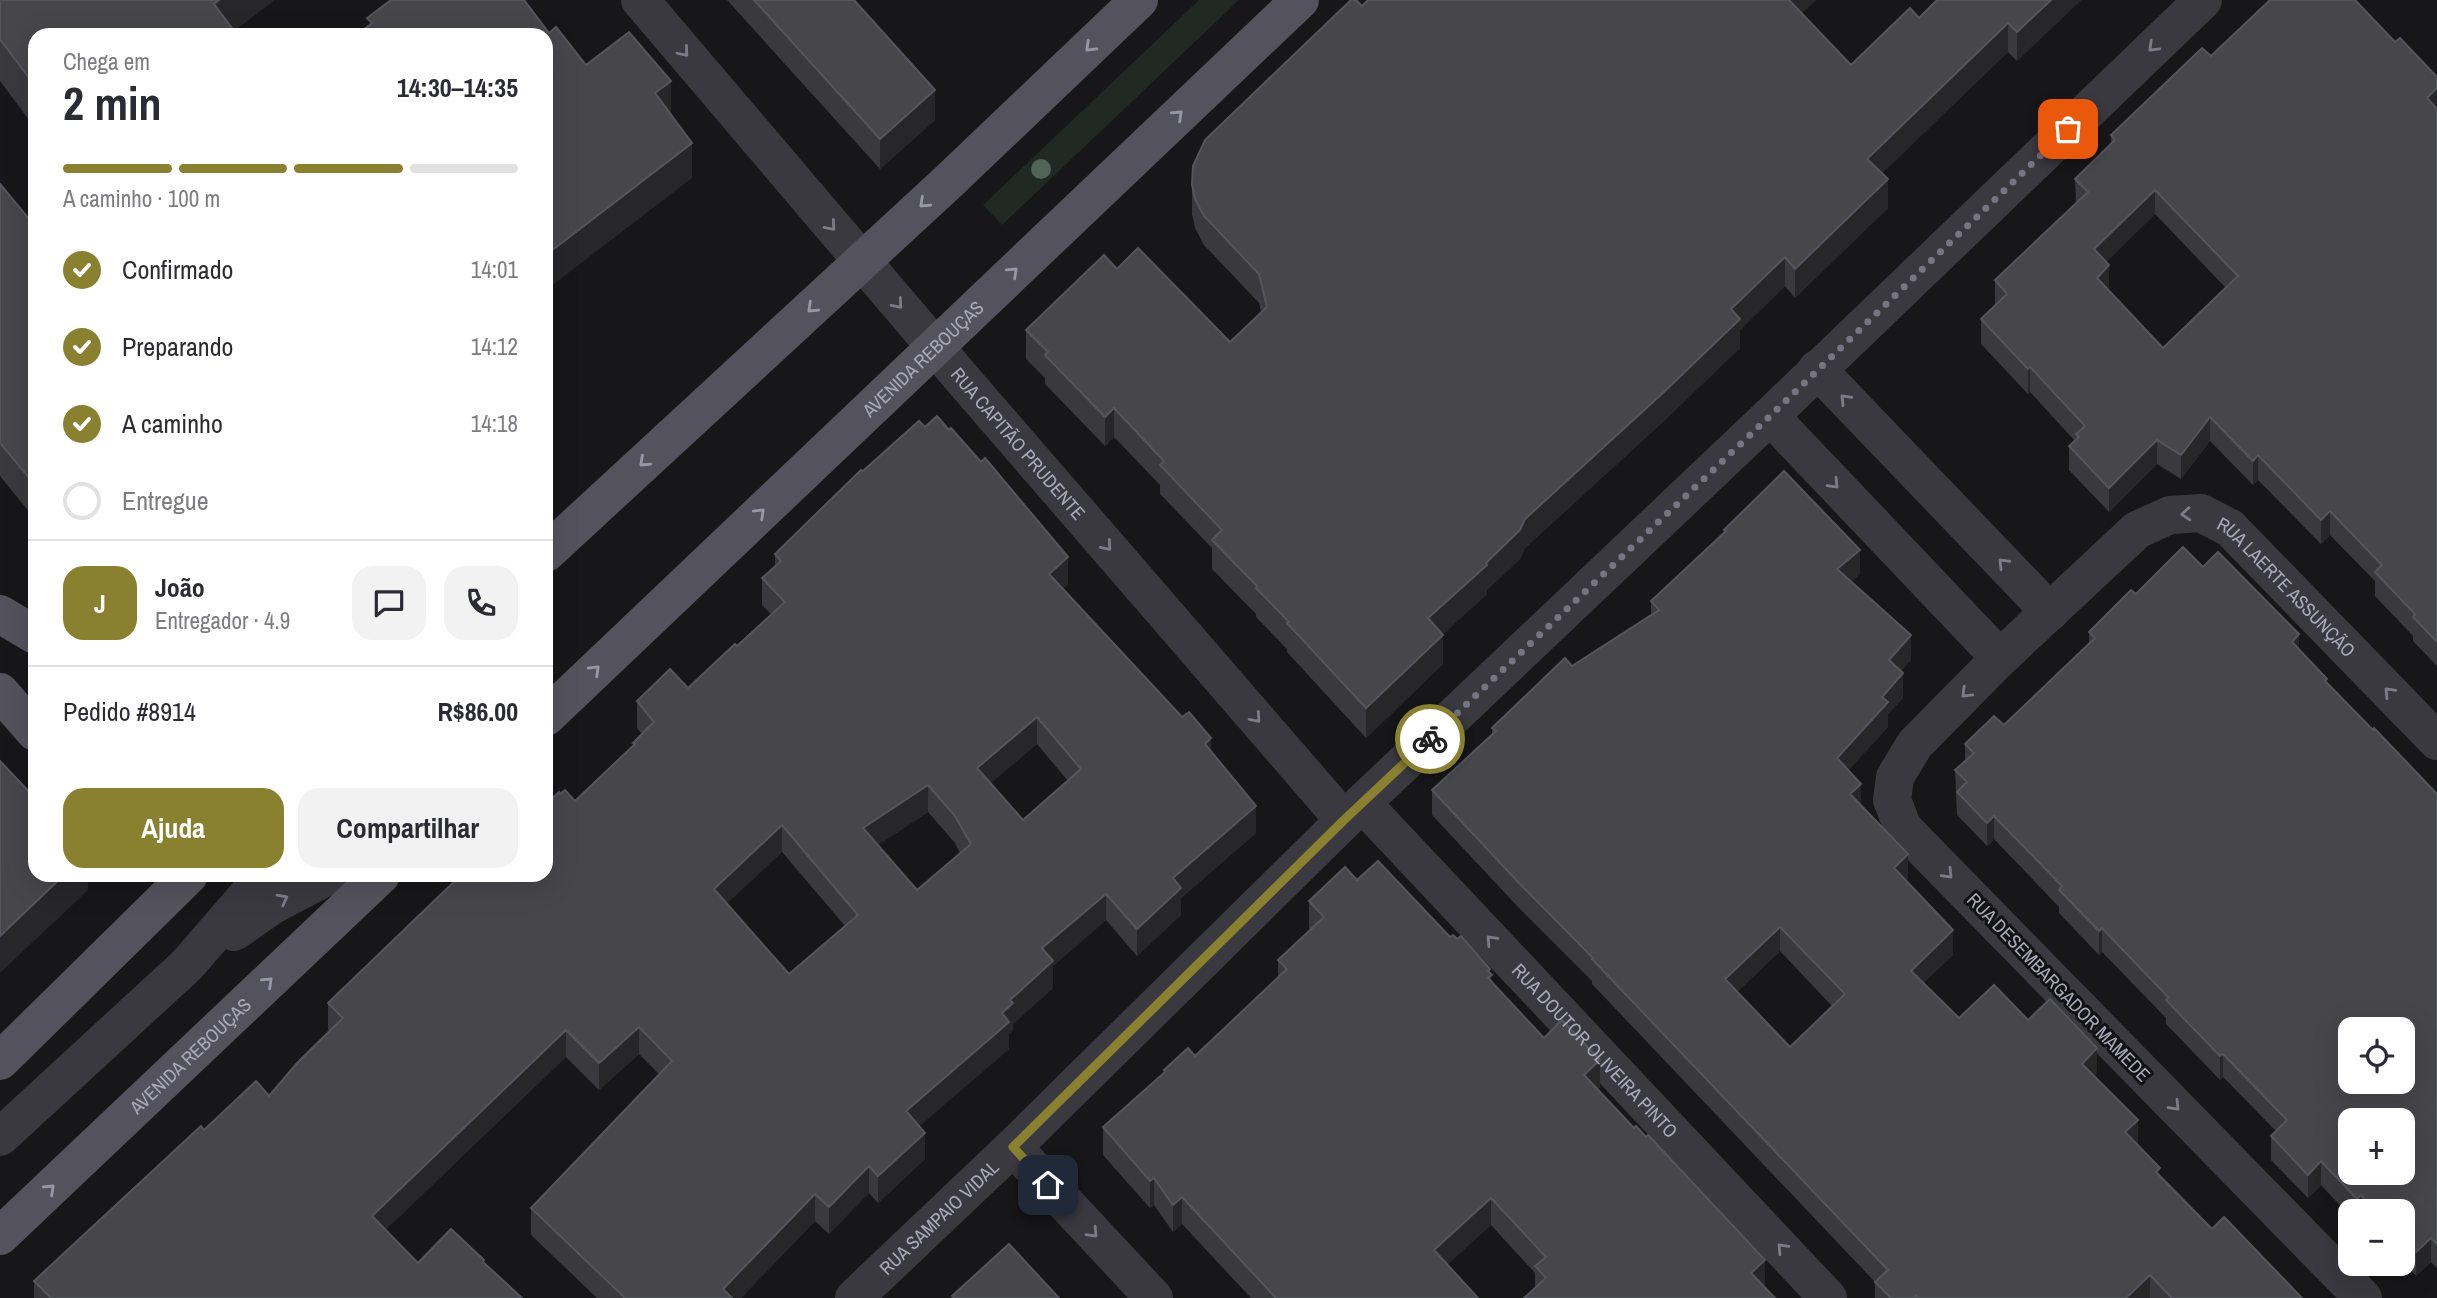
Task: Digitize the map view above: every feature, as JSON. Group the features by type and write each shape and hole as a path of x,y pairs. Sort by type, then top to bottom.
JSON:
{"main road":[{"path":"553,547 862,262 1139,0"},
{"name":"AVENIDA REBOUÇAS","path":"553,711 1300,0"},
{"path":"0,614 28,631"},
{"path":"0,692 28,724"},
{"path":"0,1061 177,882"},
{"path":"44,1040 213,882"},
{"name":"AVENIDA REBOUÇAS","path":"0,1236 374,882"}],"street":[{"name":"RUA CAPITÃO PRUDENTE","path":"639,0 934,347 1353,811"},
{"name":"RUA SAMPAIO VIDAL","path":"854,1298 1013,1147 1353,811 2203,0"},
{"path":"1817,369 2050,612"},
{"path":"1770,416 2000,659"},
{"name":"RUA LAERTE ASSUNÇÃO","path":"2050,612 2137,530 2170,515 2201,513 2230,528 2437,741"},
{"name":"RUA DESEMBARGADOR MAMEDE","path":"2050,612 1915,744 1895,777 1892,800 1903,828 2363,1298"},
{"name":"RUA DOUTOR OLIVEIRA PINTO","path":"1353,811 1828,1298"},
{"path":"0,1137 187,965 259,882"},
{"path":"187,965 273,905 317,882"},
{"path":"1013,1147 1154,1298"}],"shaded area":[{"path":"1199,0 1239,0 1002,225 983,205"}],"building":[{"path":"0,0 219,0 214,4 232,28 28,28 28,77 0,39"},
{"path":"391,0 524,0 545,28 366,28 372,23 367,18"},
{"path":"754,0 854,0 935,90 880,139"},
{"path":"1351,0 1356,0 1362,6 1368,0 1789,0 1851,65 1910,8 1919,18 1937,0 2051,0 2017,32 2008,23 1867,159 1888,179 1795,269 1785,257 1731,309 1740,319 1525,519 1520,530 1487,565 1428,618 1443,635 1366,708 1212,540 1222,530 1160,465 1164,461 1114,408 1105,417 1045,355 1048,352 1026,330 1104,255 1117,269 1138,248 1230,342 1267,307 1259,274 1204,216 1195,199 1192,185 1193,166 1205,140"},
{"path":"2270,0 2355,0 2395,42 2400,38 2437,77 2437,88 2427,98 2437,109 2437,642 2375,572 2382,565 2330,511 2321,520 2258,455 2253,461 2210,417 2181,455 2157,440 2109,488 2069,446 2079,437 2076,434 2085,426 1981,319 2007,294 1995,280 2088,192 2075,179 2115,140 2111,135 2202,48 2211,56","holes":["2155,190 2238,276 2163,348 2097,278 2109,265 2094,249"]},
{"path":"556,27 586,65 629,32 671,81 655,93 692,143 553,250 553,30"},
{"path":"0,184 28,218 28,477 0,443"},
{"path":"937,416 981,462 985,458 1068,557 1049,574 1182,717 1189,712 1211,738 1205,744 1256,806 1173,878 1181,888 1137,929 1106,894 1042,948 1053,961 1010,1000 1013,1003 1002,1013 1009,1022 906,1111 925,1133 878,1176 869,1166 829,1207 815,1194 723,1289 732,1298 625,1298 531,1208 672,1061 639,1027 599,1063 566,1030 372,1216 418,1263 451,1229 522,1298 51,1298 34,1281 201,1126 204,1130 256,1081 269,1096 298,1062 343,1018 328,1003 454,882 553,882 553,798 565,790 575,801 635,744 633,743 654,722 637,701 670,669 688,688 785,602 762,578 781,561 775,554 861,470 919,421 925,427","holes":["1037,717 1081,769 1023,820 977,768","928,785 955,816 971,844 917,890 863,828","782,825 858,915 789,974 714,889"]},
{"path":"1784,471 1860,550 1837,569 1911,635 1889,660 1903,673 1882,697 1888,702 1837,758 1861,784 1850,794 1908,854 1894,868 1953,930 1911,971 1959,1018 1994,985 2028,1020 2050,999 2097,1048 2082,1064 2138,1120 2125,1132 2160,1168 2156,1172 2212,1229 2224,1217 2302,1298 2172,1298 2150,1275 2126,1298 1891,1298 1875,1282 1888,1270 1432,790 1496,731 1492,728 1565,658 1572,666 1659,610 1651,601 1726,531 1724,530","holes":["1780,927 1845,994 1790,1047 1725,979"]},
{"path":"2183,547 2203,567 2218,552 2299,634 2292,642 2327,679 2325,681 2437,794 2437,1244 2431,1238 2415,1251 2415,1199 2365,1199 2361,1195 2357,1199 2344,1185 2415,1185 2415,1108 2338,1108 2338,1179 2321,1161 2308,1175 2271,1136 2287,1120 2166,1000 2168,997 2102,928 2099,931 2059,890 2062,886 1994,816 1987,823 1957,792 1967,782 1955,770 1974,753 1965,744 1994,716 2004,725 2095,638 2089,632 2131,590 2136,594"},
{"path":"0,761 28,791 28,882 57,882 0,936"},
{"path":"1378,861 1450,937 1453,935 1457,939 1461,936 1490,969 1488,971 1492,975 1488,978 1544,1038 1562,1020 1600,1060 1584,1075 1634,1128 1636,1126 1646,1137 1648,1135 1765,1260 1751,1273 1775,1298 1524,1298 1546,1278 1535,1266 1546,1257 1491,1198 1434,1250 1478,1298 1276,1298 1182,1197 1173,1205 1154,1178 1150,1181 1103,1127 1188,1048 1195,1056 1287,969 1278,960 1324,917 1309,901 1345,867 1357,880"},
{"path":"1009,1244 1059,1298 952,1296"}],"way so far":[{"path":"1430,739 2068,129"}],"route":[{"path":"1048,1185 1013,1147 1344,820 1430,739"}]}
